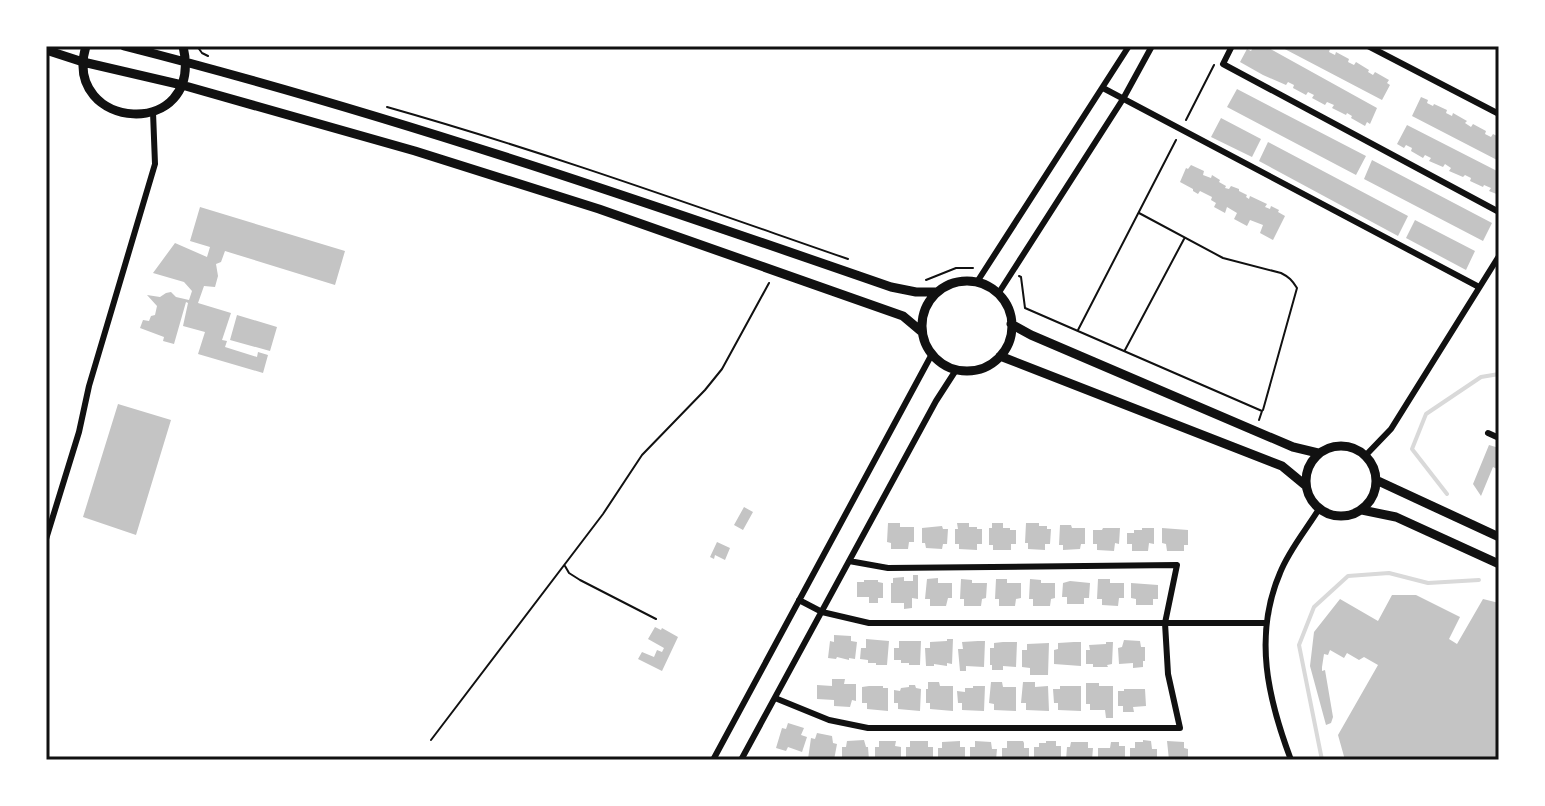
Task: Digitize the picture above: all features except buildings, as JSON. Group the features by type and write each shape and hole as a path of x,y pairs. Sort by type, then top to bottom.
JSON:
{"main road":[{"path":"86,46 83,62 86,82 97,99 114,111 133,115 153,112 170,102 186,74 183,46"},
{"path":"124,46 423,130 580,180 891,287 937,292"},
{"path":"46,50 182,85 429,156 599,209 903,316 922,332"},
{"path":"977,282 998,294 1010,313 1010,336 1007,346 991,364 980,369 956,370 943,364 925,344 922,317 937,292 949,284 977,282"},
{"path":"1011,324 1293,447 1318,453"},
{"path":"1000,356 1282,466 1305,485"},
{"path":"1337,445 1357,449 1366,455 1376,480 1370,502 1352,515 1329,515 1319,509 1307,494 1305,485 1310,462 1327,447 1337,445"},
{"path":"1376,480 1499,537"},
{"path":"1362,510 1396,517 1499,564"}],"street":[{"path":"977,282 1129,46"},
{"path":"998,294 1123,99 1152,46"},
{"path":"1232,46 1223,64 1499,212"},
{"path":"1368,46 1499,114"},
{"path":"1103,88 1479,287"},
{"path":"46,539 155,164 153,112"},
{"path":"1366,455 1391,429 1499,256"},
{"path":"713,760 932,354"},
{"path":"741,760 936,401 956,370"},
{"path":"1488,433 1499,438"},
{"path":"1291,760 1270,694 1264,648 1266,623 1280,572 1319,509"},
{"path":"775,698 829,720 868,728 1180,728 1168,674 1165,623 1177,565 888,568 849,561"},
{"path":"799,600 822,612 869,623 1266,623"}],"path":[{"path":"197,46 210,58"},
{"path":"1078,331 1216,60"},
{"path":"375,104 599,172 850,260"},
{"path":"1139,213 1223,258 1289,277 1297,288 1256,431"},
{"path":"1124,351 1185,237"},
{"path":"921,282 956,268 976,267 990,262"},
{"path":"431,740 603,514 642,455 722,369 776,270"},
{"path":"1011,274 1021,277 1025,308 1262,411"},
{"path":"565,564 569,573 580,580 656,619"}],"waterway":[{"path":"1447,494 1412,449 1426,414 1481,377 1499,374"},
{"path":"1322,760 1299,645 1314,607 1348,576 1389,573 1428,583 1479,580"}]}
